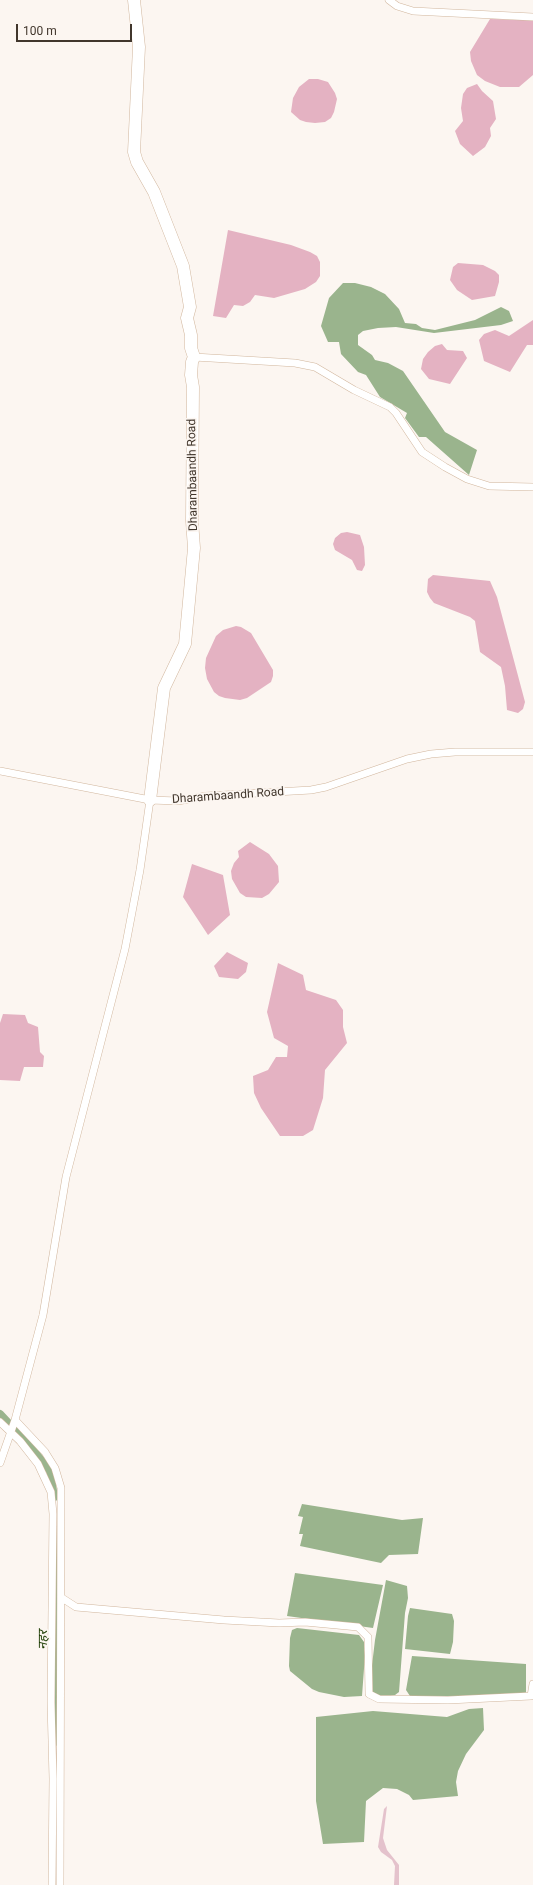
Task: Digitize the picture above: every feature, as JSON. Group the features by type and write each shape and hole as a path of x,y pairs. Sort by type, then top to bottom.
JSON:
{"main road":[{"name":"Dharambaandh Road","path":"134,0 139,47 134,152 137,162 154,192 183,266 190,307 187,318 192,335 191,348 194,357 191,375 192,521 194,548 185,644 164,688 150,800"}],"street":[{"path":"389,0 397,6 413,11 533,17"},
{"path":"194,357 295,364 315,367 354,390 390,407 396,413 422,452 445,467 467,479 489,486 533,487"},
{"name":"Dharambaandh Road","path":"150,800 178,801 206,796 310,790 347,781 416,756 431,754 533,752"},
{"path":"0,771 150,800 140,870 125,949 66,1177 43,1315 14,1421 0,1463"},
{"path":"14,1421 45,1452 55,1468 61,1488 62,1598 60,1885"},
{"path":"0,1422 10,1431 38,1464 51,1492 53,1514 51,1702 53,1779 52,1885"},
{"path":"62,1598 76,1607 224,1620 279,1623 305,1622 358,1627 368,1638 369,1694 379,1699 448,1700 531,1696 533,1684"}],"shaded area":[{"path":"490,19 533,20 533,75 519,87 500,87 485,81 477,75 471,61 470,52"},
{"path":"309,79 318,79 328,82 335,93 337,99 334,112 331,118 325,122 306,122 300,120 291,112 293,98 299,87"},
{"path":"477,84 493,101 496,119 490,128 491,136 485,147 473,156 460,144 455,131 463,121 461,108 463,94 467,88"},
{"path":"228,230 291,245 310,252 317,256 320,262 320,276 316,282 305,289 274,298 255,295 250,302 243,306 234,305 226,318 213,316"},
{"path":"458,263 483,265 495,271 499,275 499,282 495,296 472,300 457,290 450,280 453,267"},
{"path":"343,283 355,283 371,287 385,294 399,309 405,323 416,324 422,328 435,330 475,320 501,307 509,311 513,321 501,325 434,333 396,327 378,328 363,331 358,335 358,345 372,355 375,360 388,363 403,371 445,432 477,450 469,475 426,437 419,437 405,418 407,413 380,397 366,375 358,372 341,354 339,342 328,342 321,326 329,298"},
{"path":"533,320 533,345 527,345 510,372 484,361 479,340 484,334 495,330 509,336"},
{"path":"442,344 447,350 463,351 467,358 450,384 429,379 421,369 423,359 428,352 435,346"},
{"path":"347,532 360,535 364,547 365,565 362,571 357,570 352,560 335,550 333,544 335,538 341,533"},
{"path":"433,575 490,581 497,597 525,702 523,709 518,713 507,710 505,686 501,667 480,652 475,621 470,617 434,603 430,598 427,592 428,579"},
{"path":"236,626 241,627 251,633 273,670 271,682 247,698 240,700 225,698 214,692 207,679 205,668 206,658 216,636 223,630"},
{"path":"250,842 269,854 278,866 279,882 269,894 262,898 246,897 240,893 232,879 231,871 234,863 239,857 238,851"},
{"path":"192,864 223,875 230,915 208,935 183,897"},
{"path":"227,952 248,963 246,972 238,979 219,977 214,966"},
{"path":"278,963 303,975 306,990 336,1000 343,1010 343,1027 347,1043 325,1070 323,1098 313,1130 303,1136 280,1136 261,1108 254,1093 253,1076 268,1070 276,1057 287,1057 288,1046 274,1038 267,1012"},
{"path":"3,1014 25,1015 28,1023 38,1027 40,1052 44,1056 43,1067 24,1067 20,1081 0,1080 0,1023"},
{"path":"302,1504 402,1520 423,1518 418,1554 389,1555 381,1563 300,1546 303,1534 299,1534 303,1517 298,1516"},
{"path":"295,1573 383,1585 373,1628 287,1616"},
{"path":"386,1580 407,1586 408,1598 405,1613 399,1692 395,1695 386,1697 373,1695 370,1682 375,1640"},
{"path":"410,1608 452,1614 454,1621 453,1642 450,1654 405,1649"},
{"path":"297,1628 359,1635 364,1642 365,1655 362,1696 344,1697 319,1692 312,1689 290,1671 290,1638 292,1630"},
{"path":"412,1656 526,1664 526,1696 412,1699 406,1690"},
{"path":"483,1708 484,1730 466,1754 458,1771 456,1782 458,1796 413,1800 409,1795 397,1789 383,1788 366,1801 364,1842 323,1844 316,1801 316,1717 373,1711 447,1717 469,1709"},
{"path":"387,1806 383,1838 387,1850 399,1865 399,1885 394,1885 395,1866 392,1860 381,1852 378,1847 384,1809"}],"waterway":[{"name":"नहर","path":"0,1414 29,1445 50,1471 54,1497"},
{"name":"नहर","path":"55,1742 56,1530"},
{"name":"नहर","path":"56,1772 57,1802"},
{"name":"नहर","path":"56,1885 57,1866"}]}
